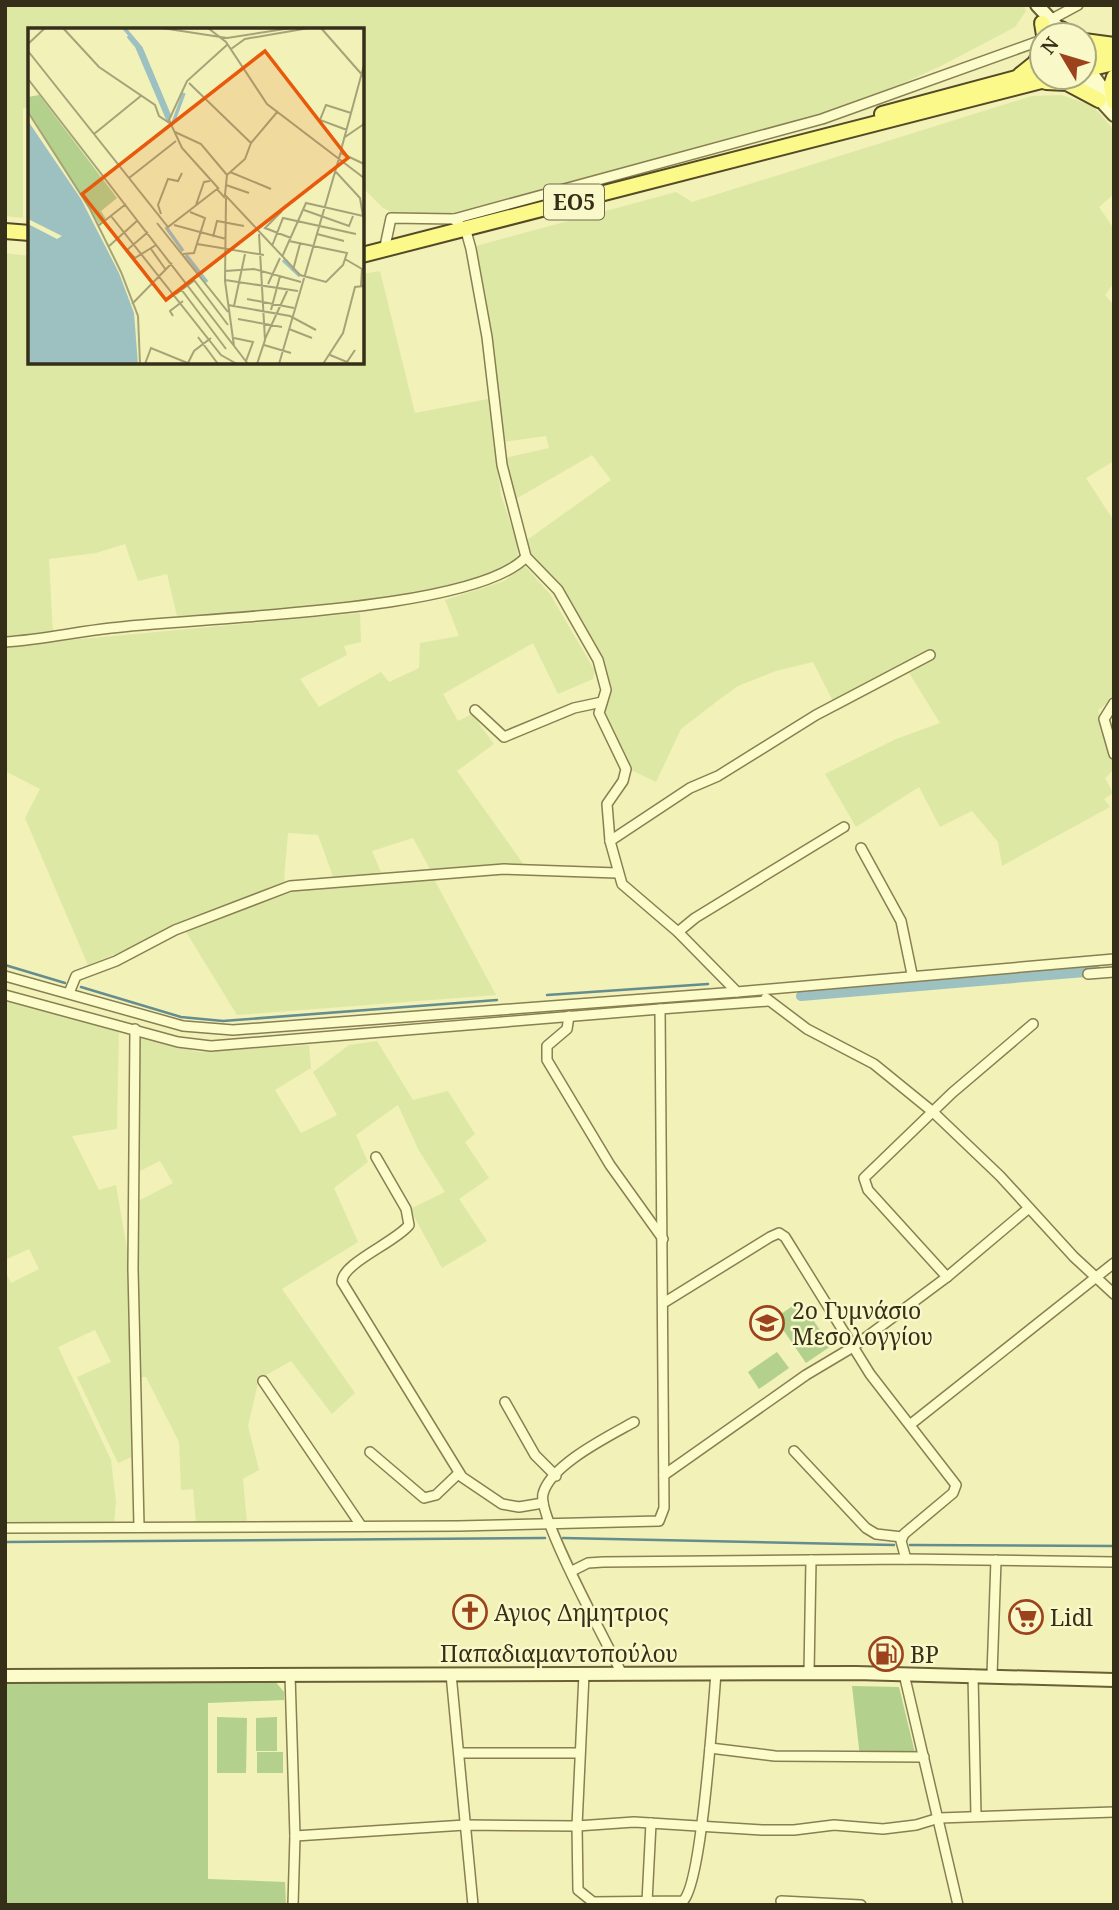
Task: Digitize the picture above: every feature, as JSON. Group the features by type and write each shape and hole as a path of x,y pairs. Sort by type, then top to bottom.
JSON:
{"main road":[{"path":"1032,5 1047,21"},
{"path":"1037,5 1049,21"},
{"path":"1098,61 1114,52"},
{"path":"1016,77 1028,68"},
{"name":"ΕΟ5","path":"364,255 466,231 785,145 813,133 1016,77 1028,77"},
{"path":"1109,102 1114,77"},
{"name":"ΕΟ5","path":"785,145 806,144 1028,80"},
{"path":"1098,87 1109,102 1114,115"},
{"path":"1085,91 1109,102"},
{"path":"5,230 28,233"},
{"name":"Παπαδιαμαντοπούλου","path":"5,1675 808,1673 1114,1679"}],"street":[{"path":"1064,21 1079,5"},
{"path":"384,251 391,218 454,219 841,113 1028,45"},
{"path":"454,219 466,231 486,337 502,466 526,557 558,590 595,653 605,683 601,719 626,769 624,779 607,804 610,841 621,884 678,932 737,992"},
{"path":"5,642 111,628 406,599 503,574 526,557"},
{"path":"610,841 690,788 722,774 816,715 930,655"},
{"path":"475,710 504,737 574,708 602,702"},
{"path":"1114,704 1104,719 1114,754"},
{"path":"678,932 695,918 844,827"},
{"path":"861,848 901,921 912,974"},
{"path":"69,993 76,976 116,961 175,930 284,887 504,869 617,873"},
{"path":"5,976 183,1026 233,1030 737,992 912,974 1114,959"},
{"path":"1088,974 1114,972"},
{"path":"758,990 768,1001 807,1029 874,1064 933,1112 1096,1279 1114,1294"},
{"path":"5,995 189,1044 227,1045 768,1001"},
{"path":"5,1528 360,1524 458,1526 659,1521 664,1511 664,1239 660,1009"},
{"path":"569,1016 567,1029 547,1046 547,1060 610,1165 664,1239"},
{"path":"947,1277 864,1183 870,1169 1033,1024"},
{"path":"135,1029 133,1269 139,1526"},
{"path":"376,1157 406,1209 409,1225 399,1235 346,1270 342,1282 459,1473 479,1491 502,1504 519,1507 543,1503"},
{"path":"664,1475 806,1376 853,1347 947,1277 1029,1208"},
{"path":"664,1302 779,1233 788,1240 853,1347 956,1487 950,1496 902,1537 876,1534 866,1528 794,1451"},
{"path":"911,1424 1114,1263"},
{"path":"263,1381 360,1524"},
{"path":"505,1402 530,1448 555,1476"},
{"path":"622,1674 550,1522 543,1503 543,1493 555,1476 581,1452 634,1422"},
{"path":"370,1452 424,1498 436,1495 459,1473"},
{"path":"902,1537 905,1559"},
{"path":"572,1571 588,1563 603,1562 905,1559 1114,1562"},
{"path":"808,1673 811,1560"},
{"path":"992,1675 996,1560"},
{"path":"584,1674 579,1753 578,1890 589,1900 600,1903 683,1901 688,1897 701,1827 716,1673"},
{"path":"451,1674 473,1905"},
{"path":"904,1674 958,1905"},
{"path":"290,1675 295,1836 293,1905"},
{"path":"973,1675 976,1816"},
{"path":"710,1748 775,1756 924,1757"},
{"path":"460,1753 579,1753"},
{"path":"295,1836 465,1825 577,1826 651,1823 788,1830 834,1825 883,1829 939,1818 1114,1812"},
{"path":"647,1902 651,1823"},
{"path":"781,1901 861,1905"}],"green space":[{"path":"5,5 1024,5 1026,11 1015,27 941,66 866,100 755,133 436,217 394,213 383,208 364,189 364,28 28,28 28,108 23,108 23,218 5,216"},
{"path":"1062,95 1093,106 1114,130 1114,194 1099,207 1114,229 1114,283 1105,295 1114,305 1114,461 1086,478 1114,521 1114,698 1098,710 1114,764 1114,769 1105,778 1113,793 1104,799 1110,807 1002,866 998,842 972,811 940,827 919,787 856,827 825,774 896,739 940,723 909,673 838,711 813,662 776,671 738,686 720,699 681,729 656,782 631,770 628,758 604,714 610,686 606,667 550,573 531,556 527,540 611,480 592,455 514,500 505,458 549,448 546,436 503,442 486,298 476,246 676,192 692,202 1032,96"},
{"path":"5,253 28,256 28,364 364,364 364,274 380,271 415,413 488,399 501,495 517,543 518,560 506,569 448,586 364,600 178,620 167,574 138,581 125,544 96,553 49,559 53,634 5,639"},
{"path":"525,566 550,594 595,671 593,679 558,694 533,643 443,694 458,721 472,714 494,744 457,771 524,865 432,873 413,838 372,851 383,877 335,882 318,835 288,833 284,879 288,884 88,965 25,818 40,789 5,771 5,646 360,613 361,642 344,646 347,655 300,679 319,707 381,672 389,682 419,668 420,643 459,636 445,600 504,581"},
{"path":"434,879 496,995 237,1015 186,932 291,889"},
{"path":"5,1001 119,1030 117,1129 72,1136 99,1190 116,1185 127,1249 132,1457 118,1463 77,1377 111,1362 95,1330 58,1347 111,1460 116,1502 114,1523 5,1524 5,1271 11,1283 39,1269 29,1249 5,1260"},
{"path":"137,1036 198,1052 309,1045 311,1068 275,1090 301,1133 337,1115 313,1072 349,1045 377,1041 413,1100 448,1091 475,1134 465,1142 489,1178 459,1199 487,1241 442,1268 410,1209 445,1192 418,1149 398,1105 356,1135 368,1162 334,1188 358,1242 282,1289 355,1393 332,1414 291,1361 259,1379 248,1426 259,1470 243,1479 247,1523 196,1523 193,1489 181,1490 179,1442 146,1377 137,1377 136,1202 173,1183 160,1161 136,1173"},
{"path":"800,1301 831,1346 806,1363 775,1318"},
{"path":"777,1352 789,1368 759,1389 748,1372"},
{"path":"274,1680 284,1692 284,1700 208,1703 208,1879 285,1882 286,1905 5,1905 5,1683"},
{"path":"852,1686 899,1687 916,1757 860,1757"},
{"path":"217,1717 247,1718 246,1773 217,1773"},
{"path":"277,1717 277,1751 256,1751 256,1718"},
{"path":"257,1752 283,1752 283,1773 257,1773"}],"waterway":[{"path":"5,965 65,983"},
{"path":"801,996 1097,971"},
{"path":"547,995 708,984"},
{"path":"81,987 181,1017 223,1021 497,1000"},
{"path":"5,1542 545,1538"},
{"path":"563,1538 894,1545"},
{"path":"910,1545 1114,1546"}],"place":[{"name":"2ο Γυμνάσιο Μεσολογγίου","path":"767,1323"},
{"name":"Αγιος Δημητριος","path":"470,1612"},
{"name":"Lidl","path":"1026,1617"},
{"name":"BP","path":"886,1654"}]}
